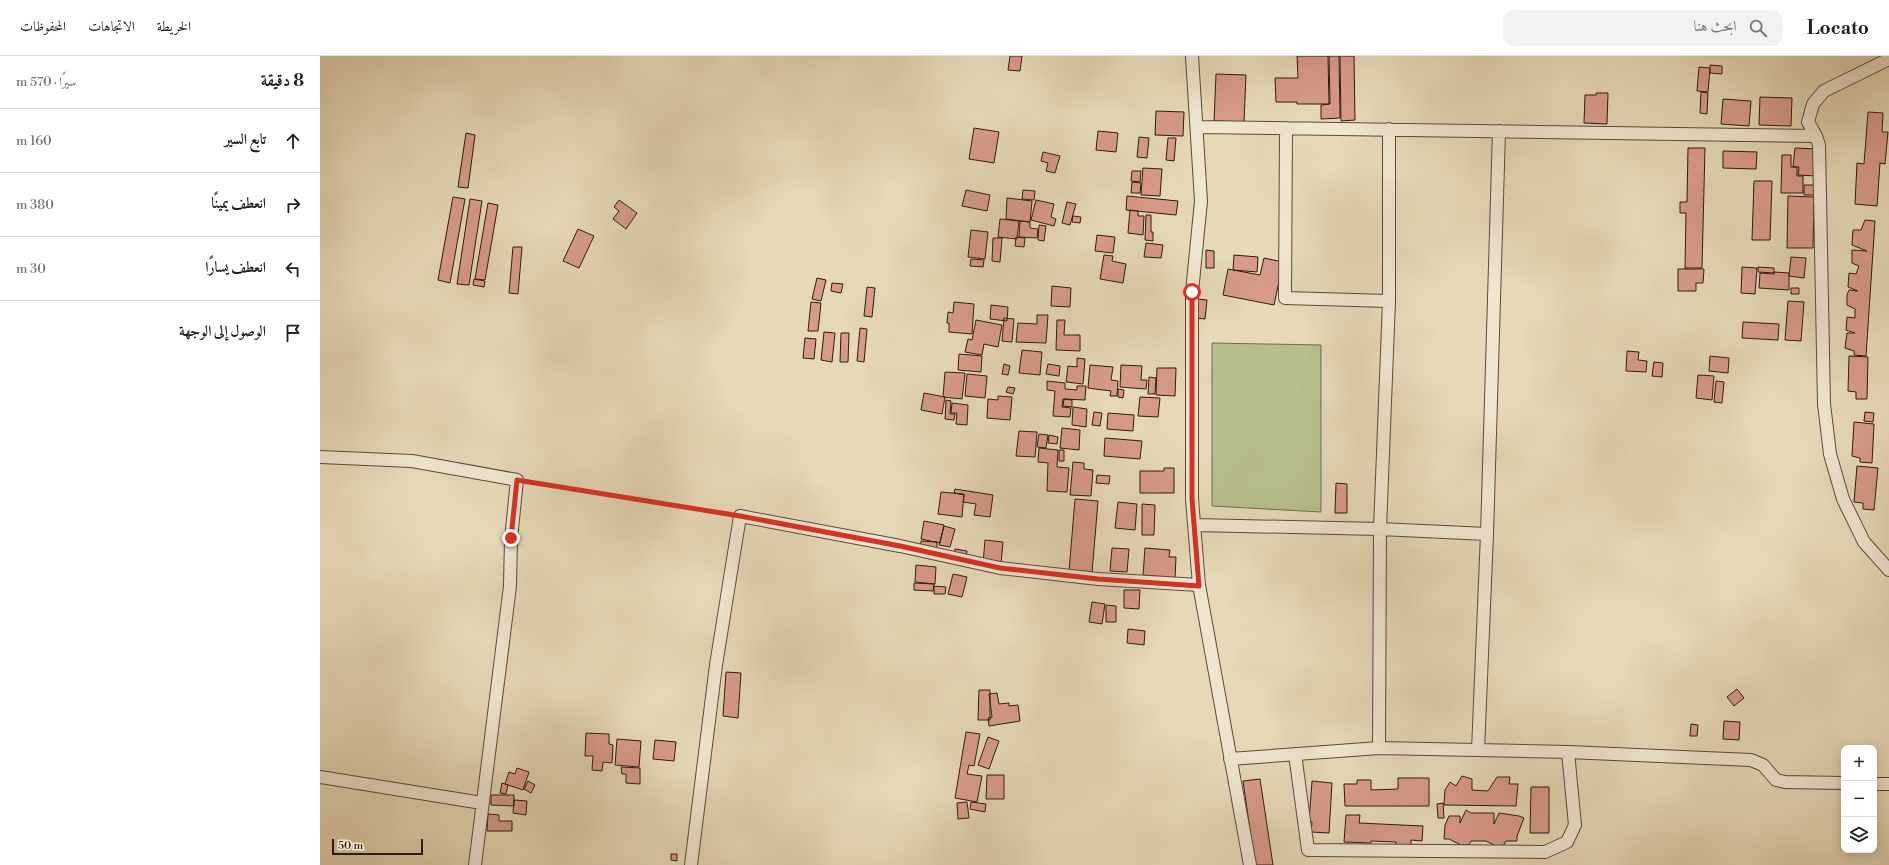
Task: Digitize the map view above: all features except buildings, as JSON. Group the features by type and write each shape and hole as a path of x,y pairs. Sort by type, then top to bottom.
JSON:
{"street":[{"path":"1192,56 1201,201 1192,292 1192,499 1199,586 1250,865"},
{"path":"1889,59 1824,92 1813,104 1808,122 1819,145 1824,404 1830,454 1843,499 1864,542 1889,570"},
{"path":"1197,127 1816,136"},
{"path":"1286,128 1285,298 1389,301"},
{"path":"1379,748 1380,529 1389,301 1389,129"},
{"path":"1478,750 1487,534 1499,131"},
{"path":"320,457 412,461 517,480 511,538 510,586 475,865"},
{"path":"691,865 716,665 740,516 900,546 1000,568 1098,579 1199,586"},
{"path":"1195,525 1380,529 1487,534"},
{"path":"1230,759 1379,748 1568,752 1751,760 1763,765 1776,780 1841,783"},
{"path":"1295,754 1308,850 1546,852 1567,842 1575,825 1568,752"},
{"path":"320,777 482,803"},
{"path":"1877,784 1889,784"}],"path":[{"path":"517,480 740,516"}],"green space":[{"path":"1212,343 1321,345 1321,512 1212,506"}],"route":[{"path":"511,538 517,480 740,516 900,546 1000,568 1098,579 1199,586 1192,499 1192,292"}]}
